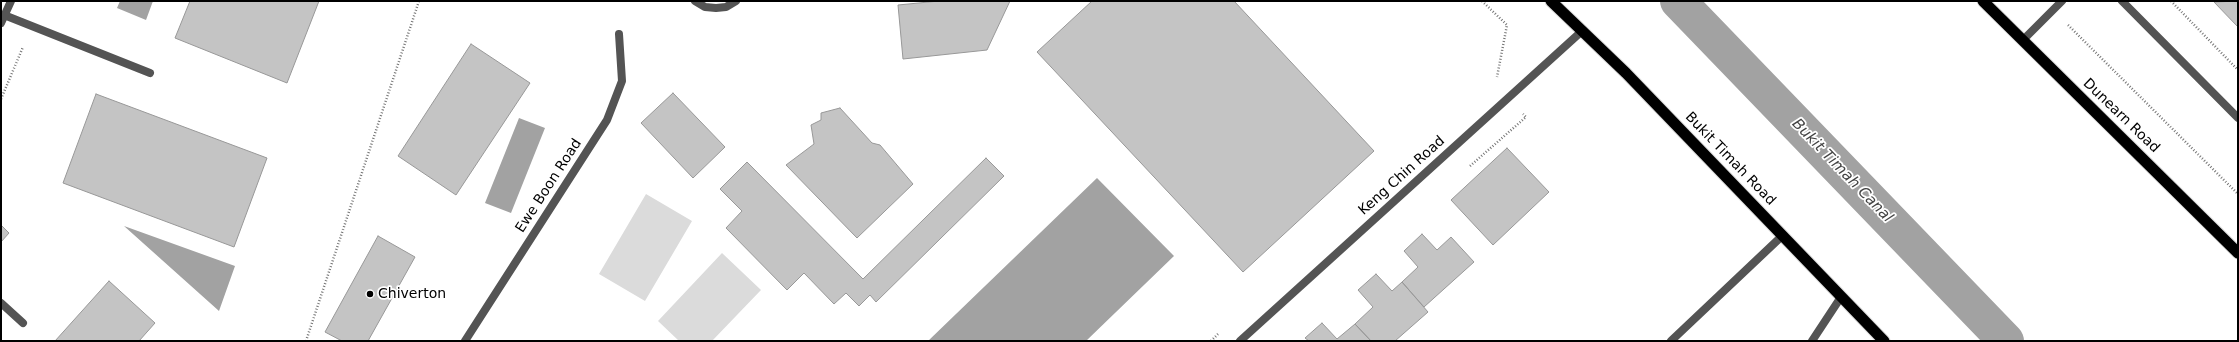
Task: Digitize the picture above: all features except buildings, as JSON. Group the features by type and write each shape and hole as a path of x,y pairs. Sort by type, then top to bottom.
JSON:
{"highway":[{"name":"Bukit Timah Road","path":"1551,1 1626,73 1884,341"},
{"name":"Dunearn Road","path":"1983,1 2238,252"}],"street":[{"path":"10,1 3,19 32,27 150,73"},
{"path":"695,1 705,7 716,8 726,7 736,1"},
{"path":"2022,41 2062,1"},
{"path":"2122,1 2238,118"},
{"name":"Keng Chin Road","path":"1240,341 1582,31"},
{"name":"Ewe Boon Road","path":"465,341 607,120 622,82 619,34"},
{"path":"1671,341 1782,236"},
{"path":"1812,341 1841,297"},
{"path":"1,303 23,324"}],"path":[{"path":"306,341 419,1"},
{"path":"1482,1 1507,25 1496,80"},
{"path":"2171,1 2238,70"},
{"path":"2053,10 2238,194"},
{"path":"1,99 32,27"},
{"path":"1211,341 1222,330"}],"shaded area":[{"path":"120,1 153,1 146,20 117,8"},
{"path":"519,118 545,128 511,213 485,203"},
{"path":"1097,178 1174,256 1086,341 928,341"},
{"path":"646,194 692,221 645,301 599,274"},
{"path":"124,226 235,266 219,311"},
{"path":"722,253 761,290 712,341 679,341 658,321"}],"waterway":[{"name":"Bukit Timah Canal","path":"1678,1 2006,341"}],"place":[{"name":"Chiverton","path":"370,294"}]}
